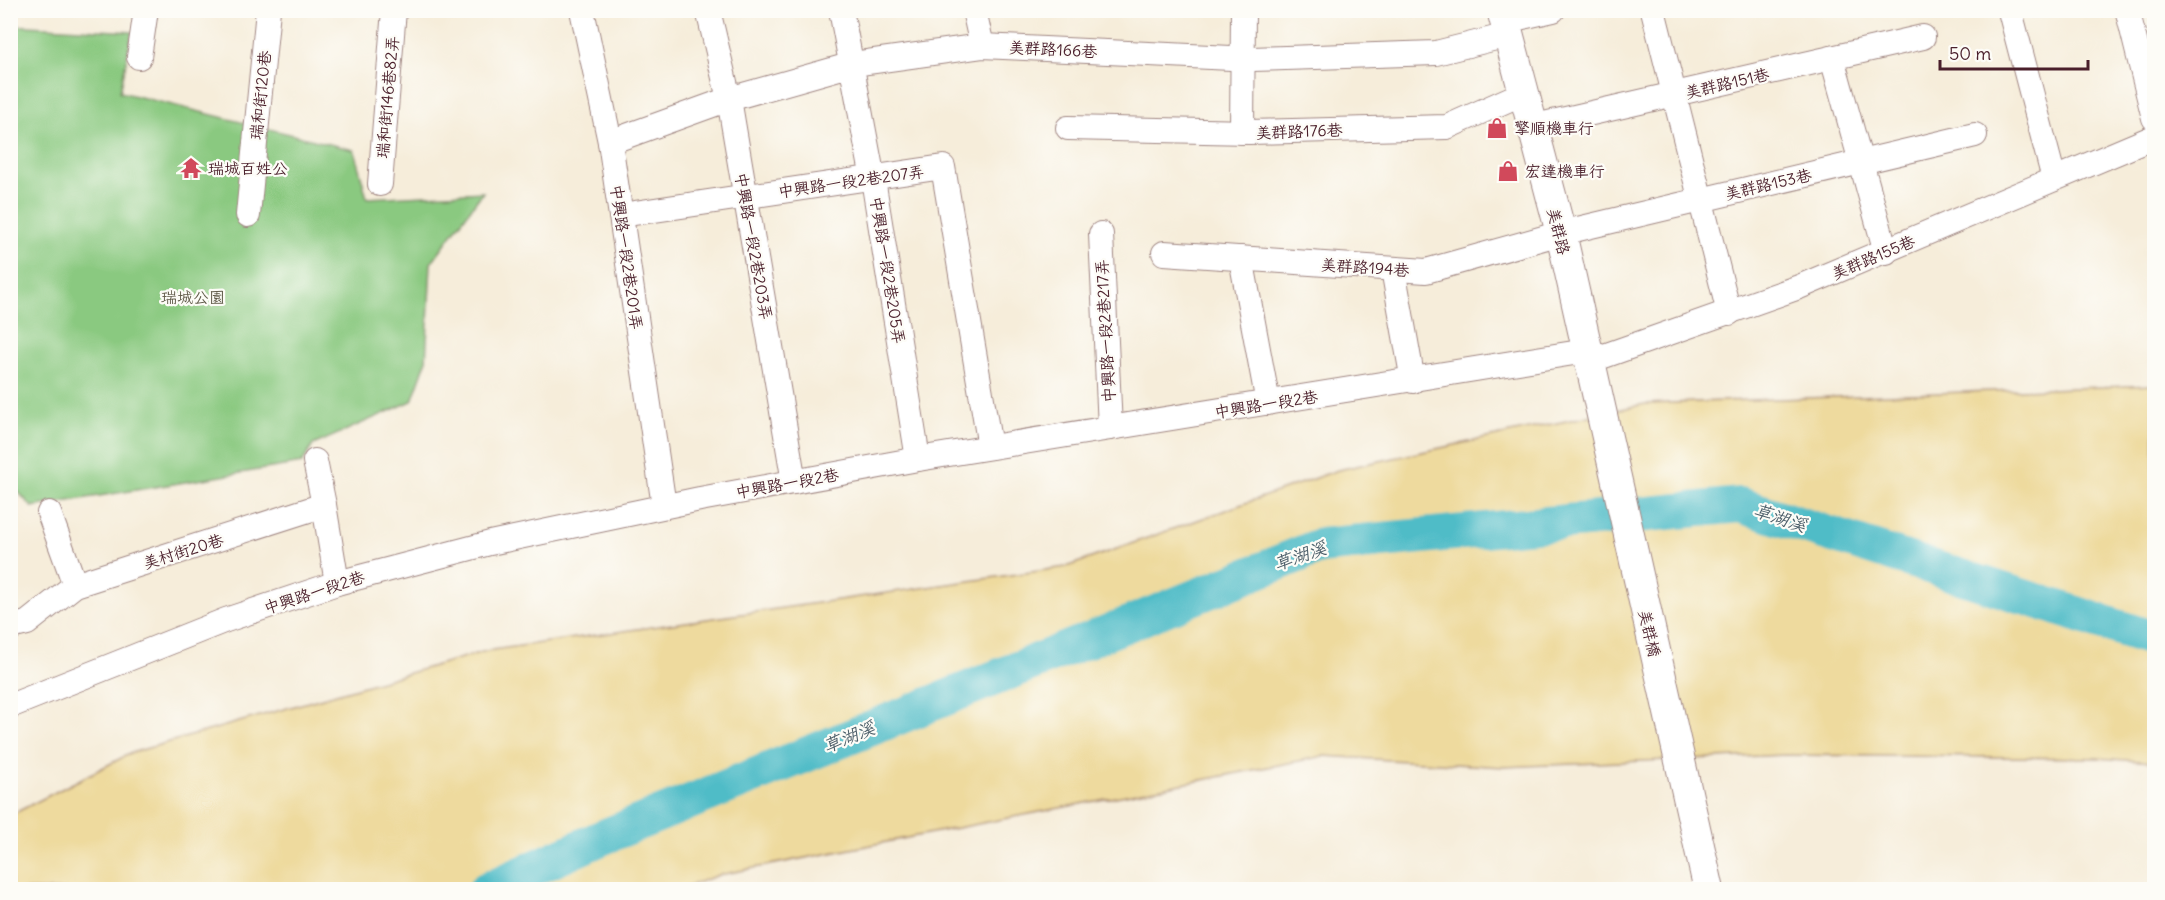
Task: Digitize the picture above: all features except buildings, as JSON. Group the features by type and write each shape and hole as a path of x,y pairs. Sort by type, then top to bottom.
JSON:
{"street":[{"path":"140,57 146,10"},
{"name":"瑞和街120巷","path":"248,215 268,10"},
{"name":"瑞和街146巷82弄","path":"380,184 394,10"},
{"name":"中興路一段2巷201弄","path":"582,10 610,142 664,506"},
{"name":"中興路一段2巷203弄","path":"708,10 729,99 794,482"},
{"name":"中興路一段2巷205弄","path":"841,10 873,179 918,459"},
{"path":"974,10 982,46"},
{"path":"1242,132 1243,10"},
{"name":"美群路166巷","path":"610,142 729,99 853,64 982,46 1243,59 1436,54 1505,22 1553,10"},
{"path":"1653,10 1729,313"},
{"path":"2128,13 2154,118"},
{"path":"2011,15 2054,179"},
{"name":"美群路","path":"1505,22 1531,127 1561,233 1593,383"},
{"name":"美群路151巷","path":"1531,127 1923,37"},
{"path":"1832,58 1886,252"},
{"name":"美群路176巷","path":"1068,128 1242,132 1447,127 1523,93"},
{"name":"美群路153巷","path":"1561,233 1975,135"},
{"name":"美群路155巷","path":"1587,351 1604,356 1729,313 1886,252 2154,137"},
{"name":"中興路一段2巷207弄","path":"621,215 943,167 990,447"},
{"name":"美群路194巷","path":"1164,253 1426,271 1561,233"},
{"name":"中興路一段2巷217弄","path":"1101,234 1110,428"},
{"path":"1241,258 1268,403"},
{"path":"1394,268 1413,381"},
{"name":"中興路一段2巷","path":"10,706 226,620 337,583 490,543 664,506 918,459 1413,381 1587,351"},
{"name":"美群橋","path":"1593,383 1708,886"},
{"path":"315,461 337,583"},
{"name":"美村街20巷","path":"10,627 27,623 75,585 324,505"},
{"path":"49,513 75,585"}],"green space":[{"name":"瑞城公園","path":"10,25 132,32 120,92 354,150 367,198 483,192 431,263 426,362 412,401 313,445 302,463 32,507 10,483"}],"sand":[{"path":"2154,385 2154,762 2096,758 1786,755 1504,767 1324,756 719,875 680,889 11,890 11,815 131,753 486,651 1066,567 1338,470 1645,404"}],"waterway":[{"name":"草湖溪","path":"486,890 601,838 1320,546 1740,505 2154,639"}],"place":[{"name":"擎順機車行","path":"1497,128"},
{"name":"瑞城百姓公","path":"191,168"},
{"name":"宏達機車行","path":"1508,171"}]}
